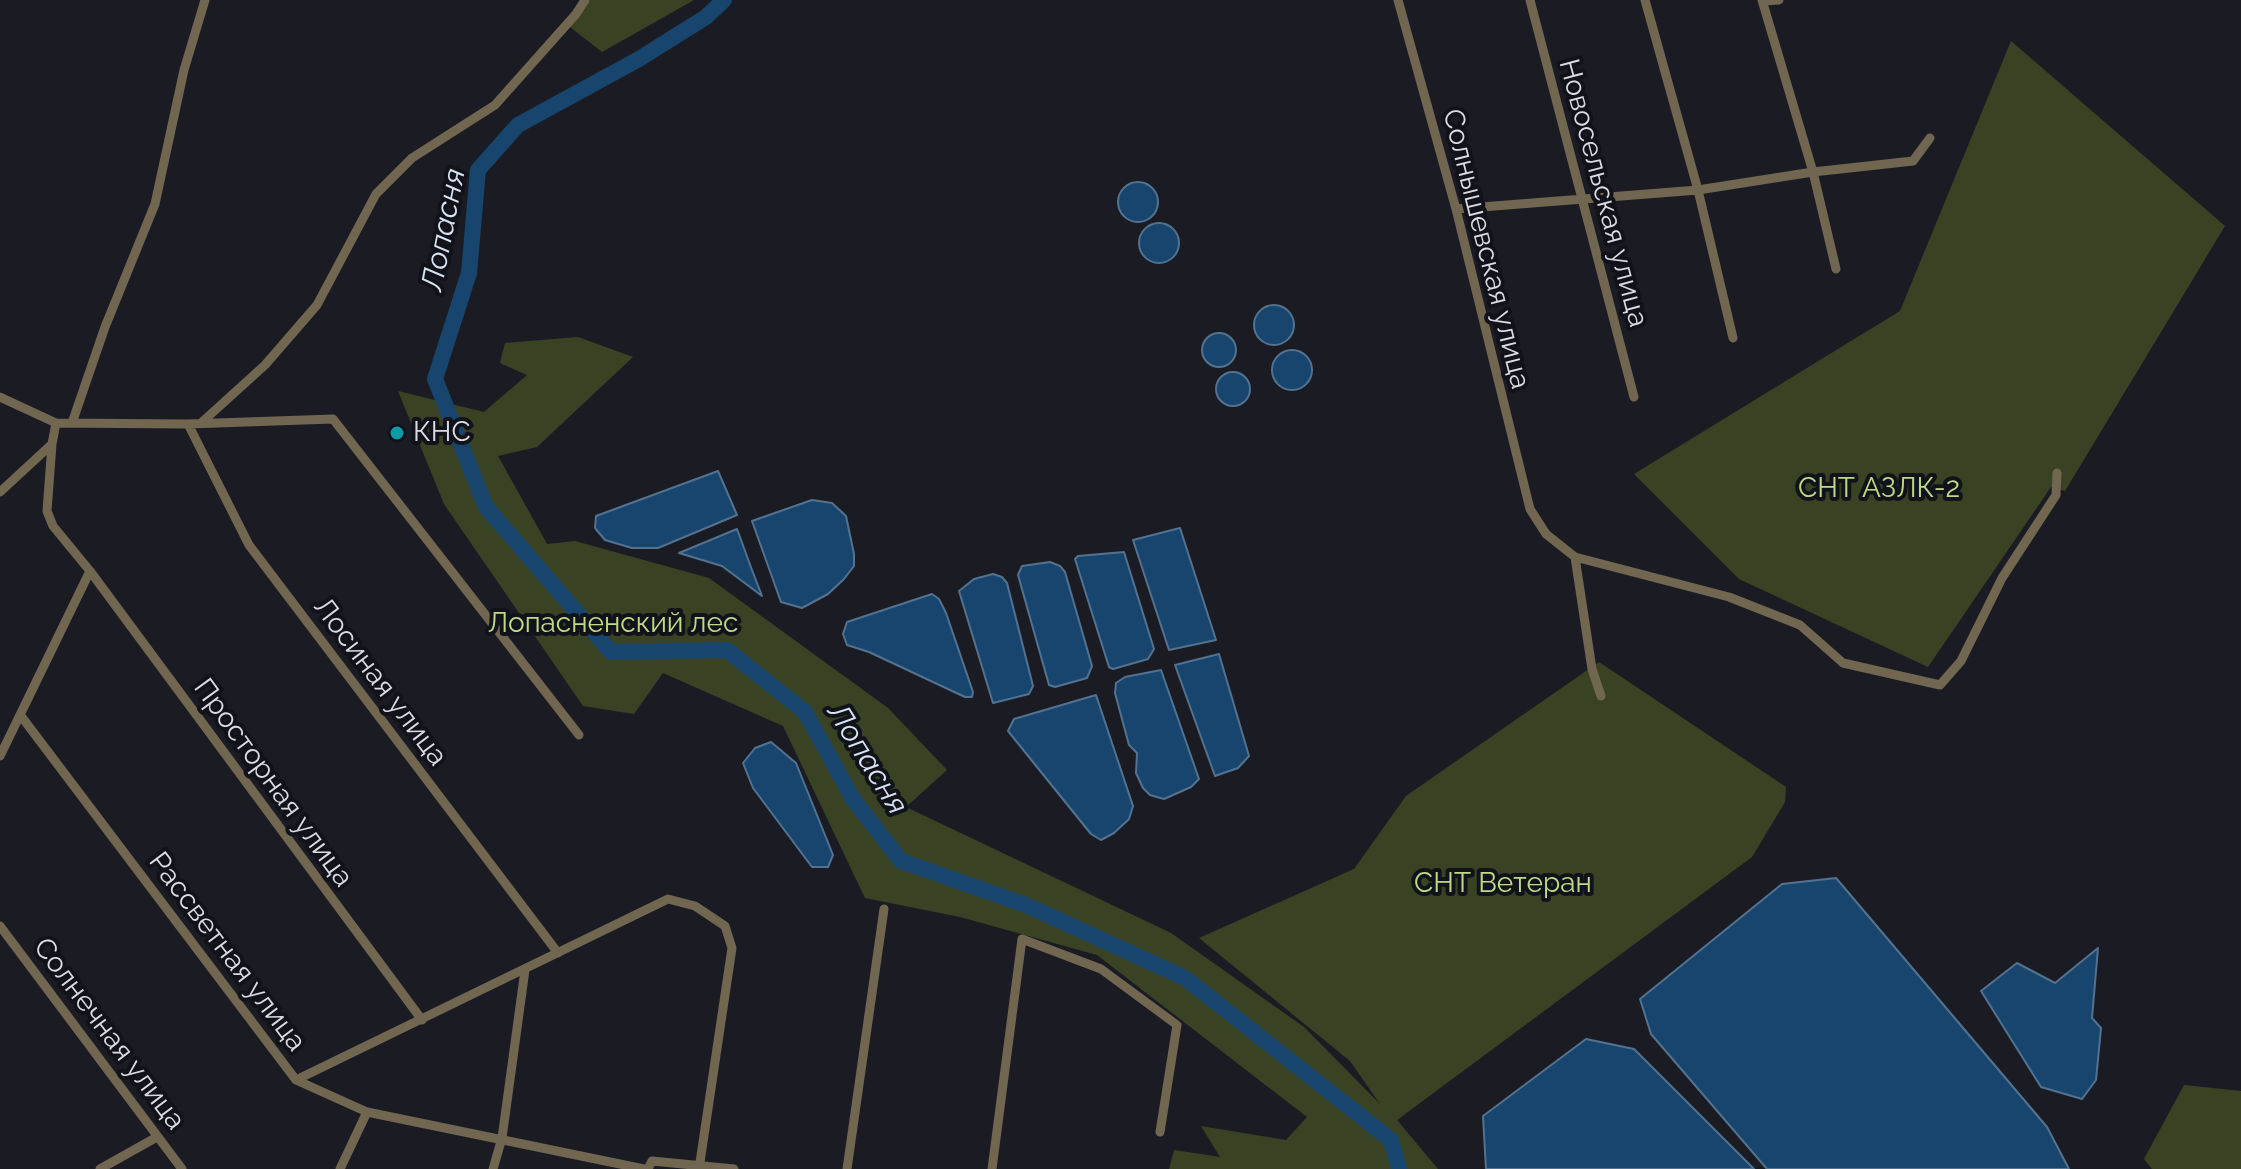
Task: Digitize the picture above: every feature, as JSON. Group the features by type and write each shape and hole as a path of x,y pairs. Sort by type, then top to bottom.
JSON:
{"street":[{"path":"72,423 105,327 155,204 184,70 205,0"},
{"path":"201,423 265,365 317,305 376,194 412,158 495,105 585,0"},
{"name":"Солнышевская улица","path":"1398,0 1456,209 1530,509 1546,534 1575,557"},
{"name":"Новосельская улица","path":"1530,0 1634,397"},
{"path":"1645,0 1698,190 1733,338"},
{"path":"1779,0 1763,1 1813,172 1836,269"},
{"path":"1456,209 1698,190 1813,172 1913,161 1930,138"},
{"path":"0,397 56,423 188,424 333,419 579,735"},
{"name":"Просторная улица","path":"56,423 47,511 53,526 90,571 422,1020"},
{"name":"Лосиная улица","path":"188,424 249,545 558,953"},
{"path":"0,492 52,444"},
{"path":"1601,696 1592,669 1575,557 1729,597 1800,625 1843,663 1940,685 1961,661 2002,578 2056,495 2057,473"},
{"path":"0,756 90,571"},
{"name":"Рассветная улица","path":"21,716 296,1080 367,1112 646,1169 652,1161 700,1166"},
{"path":"296,1080 668,899 695,906 725,926 732,948 700,1166 734,1169"},
{"path":"847,1169 884,909"},
{"name":"Солнечная улица","path":"0,926 182,1169"},
{"path":"992,1169 1022,939 1101,969 1177,1025 1160,1132"},
{"path":"493,1169 502,1138 525,970"},
{"path":"340,1169 367,1112"},
{"path":"100,1169 157,1137"}],"green space":[{"path":"590,0 694,0 602,52 570,27"},
{"name":"СНТ АЗЛК-2","path":"2011,41 2225,226 2065,491 2051,487 1928,667 1739,579 1634,474 1900,311"},
{"path":"578,337 633,357 537,447 498,456 547,544 575,541 709,578 888,708 947,770 906,807 1171,933 1304,1027 1380,1104 1350,1061 1199,938 1354,869 1406,796 1599,662 1786,787 1785,802 1752,857 1397,1120 1438,1169 1169,1169 1174,1150 1220,1157 1201,1126 1286,1140 1307,1117 1097,955 960,917 865,898 783,726 663,673 634,714 583,706 444,504 398,391 484,412 527,375 500,363 505,343"},
{"path":"2184,1085 2241,1091 2241,1169 2152,1169 2144,1159"}],"water":[{"path":"1138,182 1152,188 1158,202 1152,216 1138,222 1124,216 1118,202 1124,188"},
{"path":"1159,223 1173,229 1179,243 1173,257 1159,263 1145,257 1139,243 1145,229"},
{"path":"1274,305 1288,311 1294,325 1288,339 1274,345 1260,339 1254,325 1260,311"},
{"path":"1219,333 1231,338 1236,350 1231,362 1219,367 1207,362 1202,350 1207,338"},
{"path":"1292,350 1306,356 1312,370 1306,384 1292,390 1278,384 1272,370 1278,356"},
{"path":"1233,372 1245,377 1250,389 1245,401 1233,406 1221,401 1216,389 1221,377"},
{"path":"718,471 737,515 658,548 632,548 605,540 595,528 596,516"},
{"path":"812,500 832,503 846,516 854,566 828,594 802,608 781,602 752,521"},
{"path":"1180,528 1216,640 1169,650 1133,540"},
{"path":"737,529 762,596 722,566 679,553"},
{"path":"1124,552 1154,649 1148,659 1113,669 1109,667 1075,559 1078,556"},
{"path":"1050,562 1065,572 1092,666 1087,678 1055,687 1049,685 1018,575 1022,566"},
{"path":"993,574 1007,583 1033,686 1029,694 993,703 959,591 974,579"},
{"path":"932,594 939,599 946,613 973,692 972,697 965,697 869,652 847,645 843,634 847,622"},
{"path":"1219,654 1249,756 1238,768 1215,776 1175,665"},
{"path":"1161,670 1199,779 1191,787 1164,799 1150,795 1136,773 1137,753 1129,745 1115,693 1116,683 1125,677"},
{"path":"1096,695 1133,806 1129,819 1101,840 1091,834 1008,731 1014,719"},
{"path":"771,742 796,763 833,855 828,867 812,867 753,788 743,763 755,748"},
{"path":"1836,878 2047,1127 2069,1169 1767,1169 1651,1034 1640,999 1782,884"},
{"path":"2098,948 2092,1018 2101,1028 2096,1080 2082,1099 2041,1087 1981,991 2017,963 2055,983"},
{"path":"1586,1039 1634,1049 1754,1169 1486,1169 1483,1116"}],"waterway":[{"name":"Лопасня","path":"724,0 706,17 639,59 518,125 478,170 469,273 435,379 486,507 611,652 727,650 805,712 853,799 901,861 1026,905 1185,978 1391,1140 1399,1169"}],"place":[{"name":"КНС","path":"397,433"}],"park label":[{"name":"Лопасненский лес","path":"613,624"},
{"name":"СНТ Ветеран","path":"1503,884"}]}
